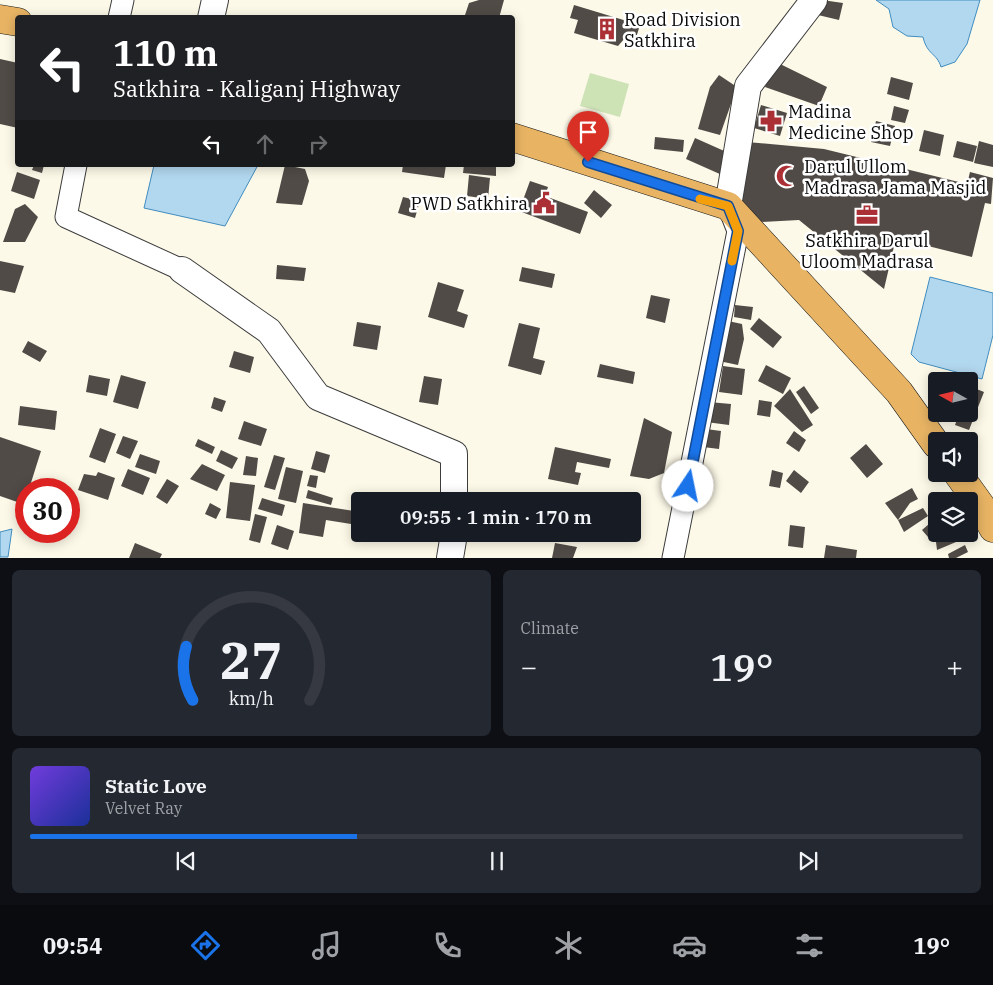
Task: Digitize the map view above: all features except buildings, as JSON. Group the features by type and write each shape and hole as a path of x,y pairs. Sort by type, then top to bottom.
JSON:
{"highway":[{"path":"0,19 15,22"},
{"path":"515,138 728,206 899,392 928,433"},
{"path":"964,482 981,506 993,528"}],"street":[{"path":"120,15 123,0"},
{"path":"212,15 215,0"},
{"path":"673,558 738,231 728,206 748,86 814,0"},
{"path":"76,167 66,217 182,270 269,331 318,397 454,454 454,492"},
{"path":"450,558 453,542"}],"green space":[{"path":"590,73 629,84 620,117 580,106"}],"water":[{"path":"876,0 980,0 967,44 955,62 941,67 937,59 929,51 923,37 907,36 893,27 889,9"},
{"path":"154,167 257,167 225,226 144,208"},
{"path":"930,277 993,293 993,335 982,379 978,378 978,372 956,372 919,362 911,354"},
{"path":"12,529 8,557 0,557 0,532"}],"slow traffic":[{"path":"700,199 728,206 738,231 732,261"}],"place":[{"name":"Road Division Satkhira","path":"607,29"},
{"name":"Madina Medicine Shop","path":"771,121"},
{"name":"Darul Ullom Madrasa Jama Masjid","path":"787,176"},
{"name":"PWD Satkhira","path":"544,203"},
{"name":"Satkhira Darul Uloom Madrasa","path":"867,215"}],"route":[{"path":"588,162 700,199 728,206 738,231 688,486"}]}
